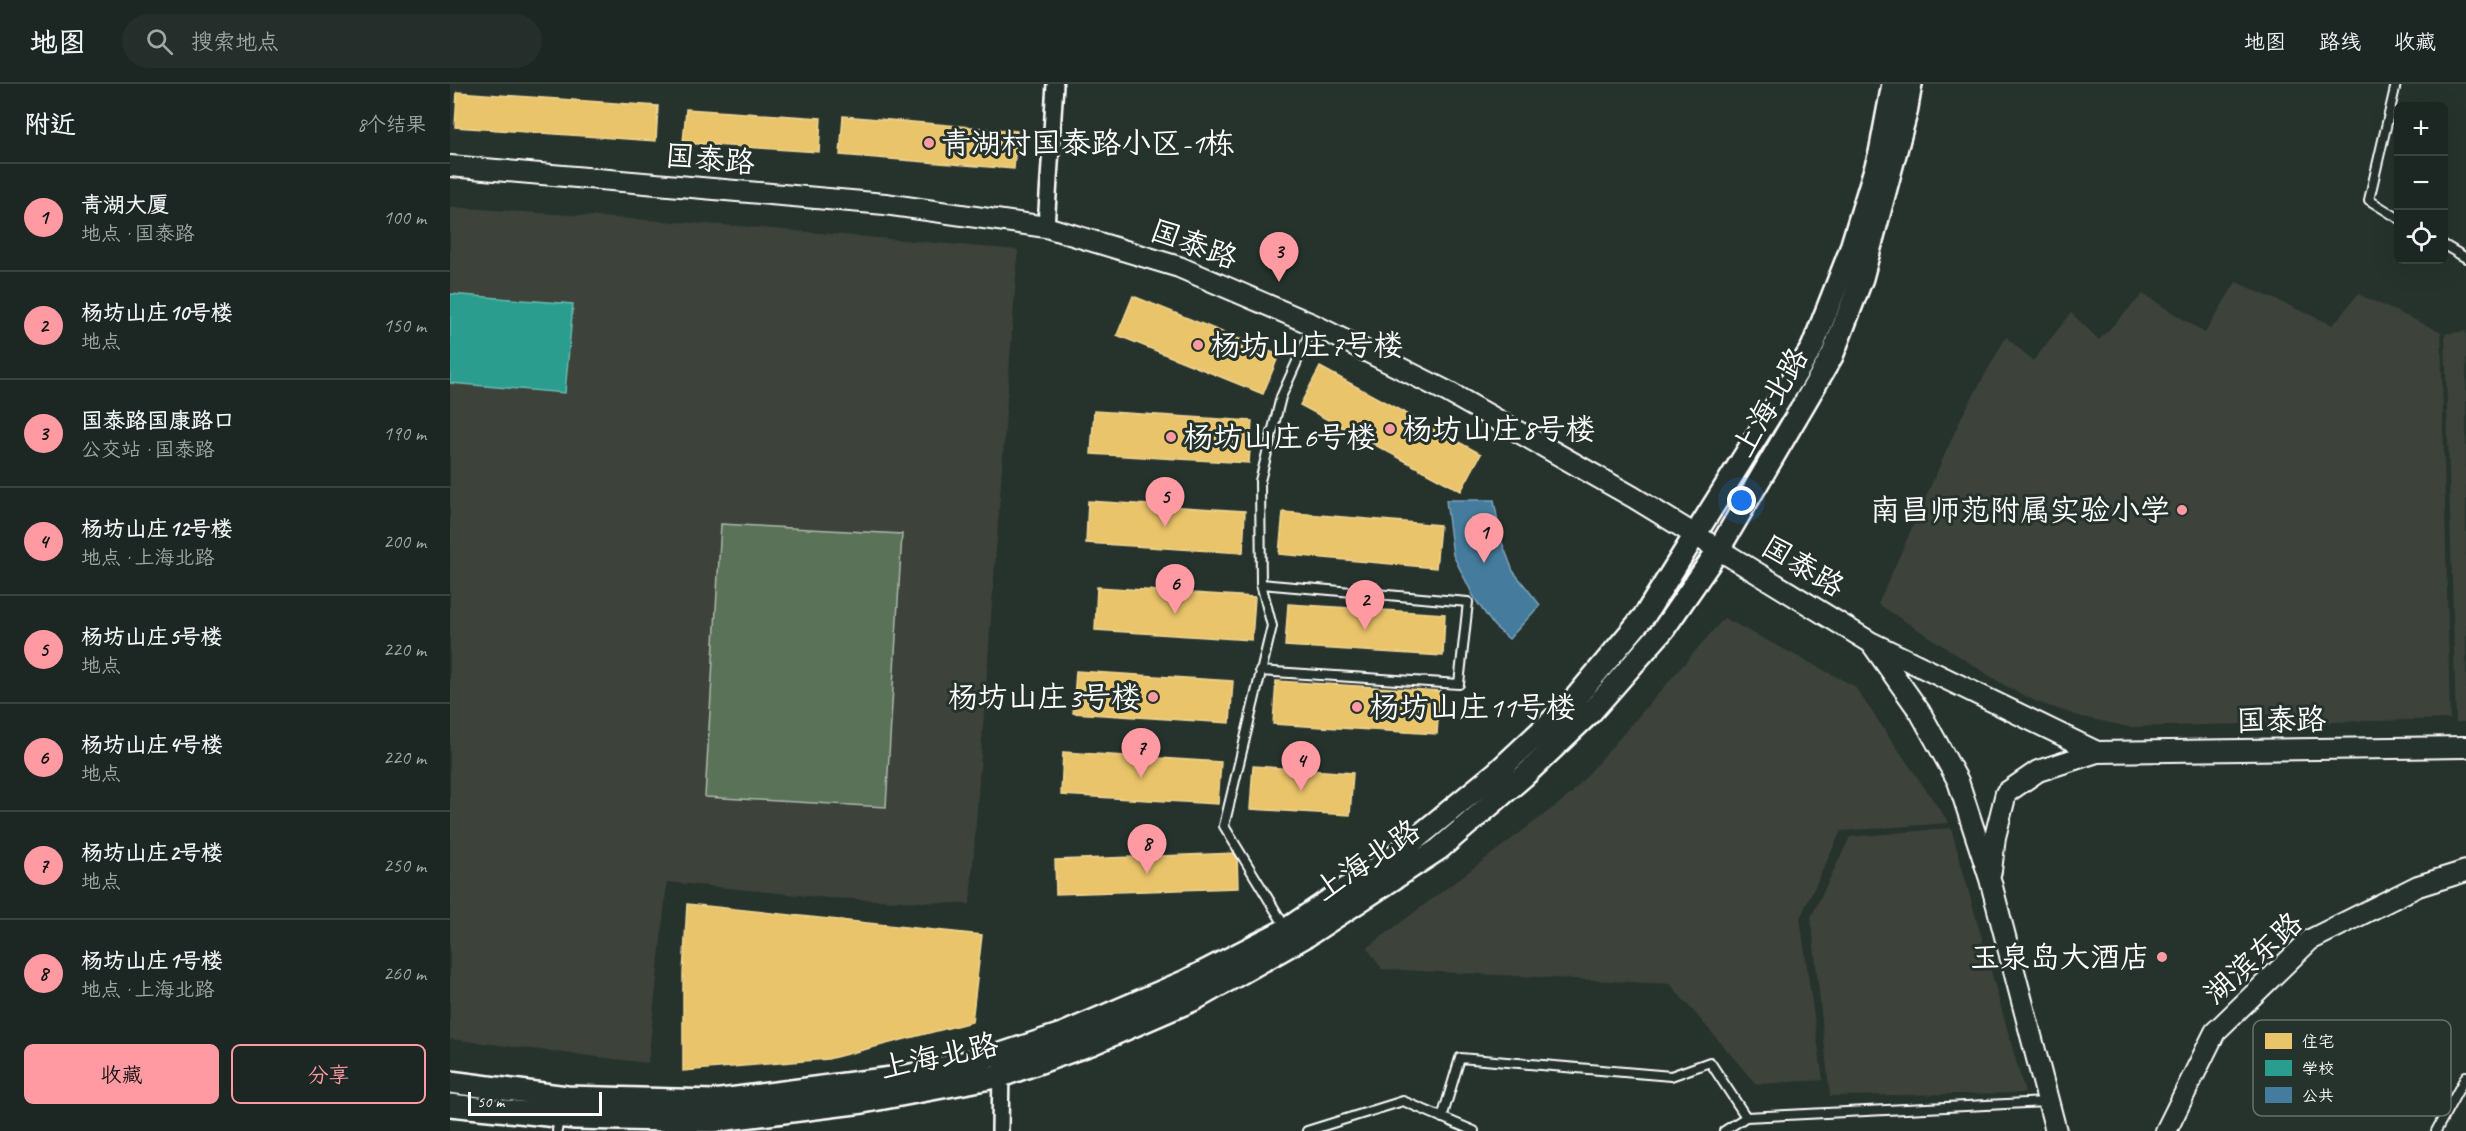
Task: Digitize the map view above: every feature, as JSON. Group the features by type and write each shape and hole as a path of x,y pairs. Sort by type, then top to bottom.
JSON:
{"main road":[{"name":"上海北路","path":"450,1082 567,1097 713,1101 907,1076 1001,1054 1065,1033 1184,982 1287,929 1397,854 1496,773 1572,702 1645,615 1812,348 1849,254 1880,153 1893,84"},
{"name":"上海北路","path":"450,1105 558,1124 712,1120 863,1102 1001,1076 1091,1044 1196,999 1308,935 1439,849 1524,776 1591,712 1663,630 1719,549 1832,356 1862,278 1906,113 1911,84"}],"street":[{"path":"1046,227 1055,84"},
{"name":"国泰路","path":"450,166 885,204 1046,227 1179,267 1314,325 1448,392 1695,534 1870,642 2097,752"},
{"name":"国泰路","path":"1870,642 1920,712 1958,781 1990,879 2056,1131"},
{"name":"国泰路","path":"1990,879 1995,837 2006,793 2038,771 2097,752 2466,747"},
{"name":"湖滨东路","path":"2166,1131 2215,1032 2310,940 2418,886 2466,871"},
{"path":"1000,1131 1001,1054"},
{"path":"2048,1101 2065,1131"},
{"path":"2161,1131 2180,1103"}],"lane":[{"path":"2394,216 2369,200 2396,84"},
{"path":"2448,247 2466,258"},
{"path":"1287,929 1224,826 1272,626 1261,584 1260,481 1281,397 1314,325"},
{"path":"1260,671 1459,684 1468,602 1261,584"},
{"path":"1442,1118 1460,1058 1671,1076 1710,1062 1746,1117"},
{"path":"2451,1104 2466,1076"},
{"path":"1307,1131 1402,1101 1474,1131"},
{"path":"1724,1131 1746,1117 2048,1101"},
{"path":"2436,1131 2444,1116"}],"shaded area":[{"path":"450,207 737,226 1018,250 970,904 829,898 667,882 648,1063 450,1039"},
{"name":"南昌师范附属实验小学","path":"2236,282 2333,325 2358,294 2441,332 2450,719 2129,727 2082,717 2037,702 2004,685 1878,604 1962,416 2006,337 2033,361 2071,313 2099,340 2143,294 2205,333"},
{"path":"2466,331 2466,722 2456,722 2445,334"},
{"path":"1724,618 1854,686 1949,823 1841,831 1800,918 1823,1080 1756,1084 1670,984 1382,969 1367,948 1570,795"},
{"path":"1951,828 2025,1093 1830,1096 1811,917 1850,837"}],"green space":[{"path":"721,524 902,534 886,807 705,797"}],"building: 住宅":[{"path":"457,92 658,106 656,141 455,127"},
{"path":"686,109 821,118 819,152 683,143"},
{"name":"青湖村国泰路小区-1栋","path":"843,116 1017,131 1014,169 840,155"},
{"name":"杨坊山庄7号楼","path":"1133,296 1279,355 1263,394 1117,335"},
{"name":"杨坊山庄8号楼","path":"1320,367 1481,454 1461,491 1300,405"},
{"name":"杨坊山庄6号楼","path":"1094,411 1252,421 1249,463 1091,454"},
{"path":"1088,501 1245,511 1243,553 1086,543"},
{"path":"1283,512 1440,525 1436,568 1279,554"},
{"path":"1097,587 1255,597 1252,640 1095,630"},
{"path":"1288,604 1445,614 1443,656 1285,646"},
{"name":"杨坊山庄3号楼","path":"1076,671 1233,681 1230,723 1073,713"},
{"name":"杨坊山庄11号楼","path":"1276,681 1440,691 1437,734 1273,724"},
{"path":"1063,752 1221,762 1218,804 1061,795"},
{"path":"1253,766 1353,773 1350,815 1250,809"},
{"path":"1237,853 1238,888 1056,894 1055,860"},
{"path":"687,904 982,935 972,1022 828,1059 683,1071 683,974"}],"building: 学校":[{"path":"450,294 573,304 565,393 450,383"}],"building: 公共":[{"path":"1446,500 1494,500 1501,540 1513,571 1540,605 1509,639 1494,626 1475,599 1453,555"}],"place":[{"name":"青湖村国泰路小区-1栋","path":"929,143"},
{"name":"国泰路国康路口","path":"1279,282"},
{"name":"杨坊山庄7号楼","path":"1198,345"},
{"name":"杨坊山庄8号楼","path":"1390,429"},
{"name":"杨坊山庄6号楼","path":"1171,437"},
{"name":"南昌师范附属实验小学","path":"2182,510"},
{"name":"杨坊山庄5号楼","path":"1165,527"},
{"name":"青湖大厦","path":"1484,563"},
{"name":"杨坊山庄4号楼","path":"1175,614"},
{"name":"杨坊山庄10号楼","path":"1365,630"},
{"name":"杨坊山庄3号楼","path":"1153,697"},
{"name":"杨坊山庄11号楼","path":"1357,707"},
{"name":"杨坊山庄2号楼","path":"1141,778"},
{"name":"杨坊山庄12号楼","path":"1301,791"},
{"name":"杨坊山庄1号楼","path":"1147,874"},
{"name":"玉泉岛大酒店","path":"2162,957"}]}
